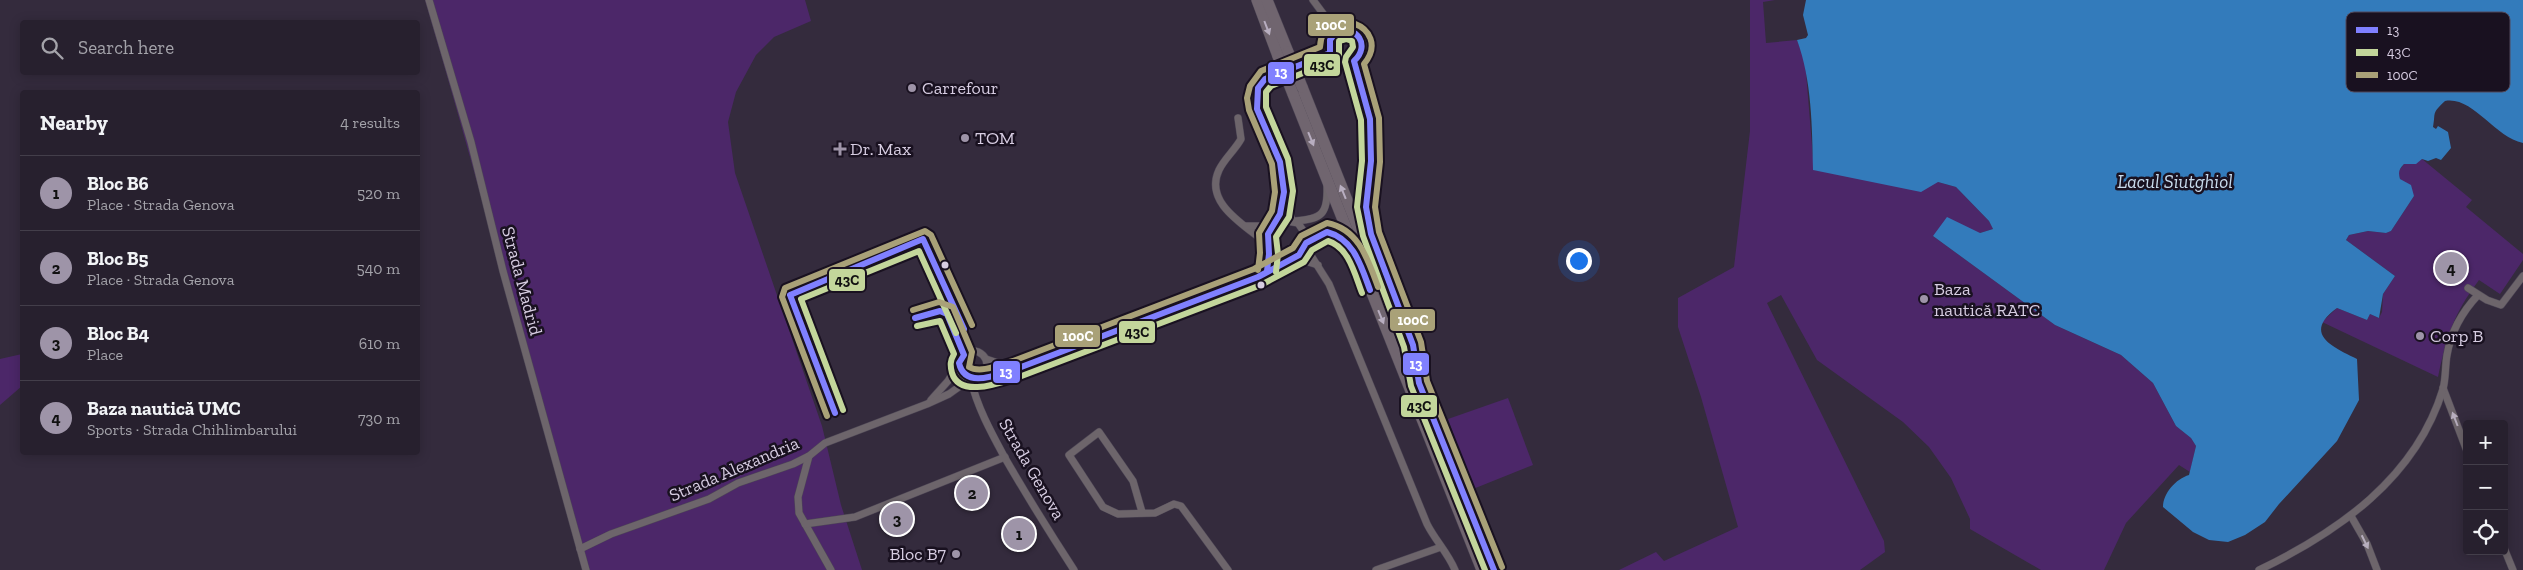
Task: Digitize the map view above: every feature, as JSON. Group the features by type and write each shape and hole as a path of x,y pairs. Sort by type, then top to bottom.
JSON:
{"main road":[{"path":"1257,0 1283,54 1494,570"},
{"path":"1267,0 1283,54"},
{"path":"1297,90 1326,178 1482,570"}],"street":[{"name":"Strada Madrid","path":"429,0 471,142 503,271 586,570"},
{"path":"1313,0 1336,31"},
{"path":"1348,29 1359,35 1363,46 1362,52 1354,61 1349,63 1338,62 1330,53 1328,43 1336,31 1348,29"},
{"path":"1316,58 1330,53"},
{"path":"1354,61 1370,119 1371,161 1367,191 1367,219 1375,247 1413,345 1419,383"},
{"path":"1238,118 1241,139 1219,170 1216,182 1217,196 1224,209 1246,226 1277,257 1292,258 1318,265"},
{"path":"1268,132 1278,156 1285,200 1294,221 1305,232 1306,244 1329,284 1427,524 1441,547 1450,557 1455,570"},
{"path":"1246,226 1316,219 1324,211 1327,204 1326,178"},
{"path":"1267,271 1268,246 1266,238 1285,200"},
{"path":"1016,369 986,359 980,353 972,351 964,355 959,363 961,373 971,380 1016,369 1258,278 1292,258 1306,244 1321,234 1332,233 1342,239 1357,255"},
{"path":"2468,288 2501,306 2523,276"},
{"path":"2258,570 2298,551 2352,516 2403,467 2425,430 2443,388 2447,353 2453,332 2462,312 2478,295"},
{"path":"983,376 987,368 986,359"},
{"name":"Strada Alexandria","path":"927,404 948,381 959,363"},
{"name":"Strada Alexandria","path":"580,549 611,534 709,499 738,483 793,464 809,456 825,443 927,404 949,394 971,380"},
{"name":"Strada Genova","path":"971,380 974,393 1005,457 1030,502 1074,570"},
{"path":"2443,388 2463,440"},
{"path":"1142,512 1133,481 1099,432 1070,455 1103,507 1118,514 1155,513 1174,504 1181,506 1228,570"},
{"path":"809,456 798,497 799,513 831,570"},
{"path":"805,524 855,517 1005,457"},
{"path":"2352,516 2367,544 2377,570"},
{"path":"1376,570 1441,547"},
{"path":"2507,555 2513,570"}],"shaded area":[{"path":"425,0 805,0 811,21 774,37 756,55 736,92 728,122 735,173 822,426 841,505 862,570 584,570"},
{"path":"1750,0 1775,0 1763,2 1766,43 1797,40 1805,60 1814,170 1938,182 1956,187 1989,221 1993,229 1980,233 1933,236 2055,325 2121,355 2153,383 2176,426 2191,438 2196,446 2190,472 2179,465 2126,523 2104,570 2041,570 1970,529 1970,519 1951,478 1929,447 1903,422 1817,360 1781,295 1767,303 1884,541 1885,552 1860,570 1619,570 1656,552 1664,561 1738,527 1701,397 1678,327 1678,298 1734,267 1750,131"},
{"path":"2422,159 2472,200 2466,207 2523,254 2523,260 2500,294 2479,280 2470,292 2452,326 2438,377 2322,322 2337,308 2367,320 2370,314 2379,318 2382,312 2383,294 2395,276 2346,240 2349,235 2368,231 2386,233 2391,231 2414,196 2400,179 2398,172 2404,164 2413,164"},
{"path":"20,354 20,388 0,405 0,359"},
{"path":"1508,398 1533,465 1473,489 1448,419"}],"water":[{"name":"Lacul Siutghiol","path":"1806,0 2523,0 2523,143 2512,139 2465,105 2455,101 2445,101 2438,108 2435,113 2433,127 2436,129 2438,126 2448,132 2451,148 2441,160 2436,158 2428,161 2422,159 2416,164 2404,164 2401,167 2399,172 2400,179 2411,185 2414,196 2391,231 2386,233 2368,231 2349,235 2346,240 2395,276 2383,294 2379,318 2370,314 2367,320 2337,308 2327,317 2322,325 2321,332 2330,344 2357,359 2359,400 2337,441 2265,522 2245,535 2228,542 2209,540 2193,532 2163,507 2165,497 2171,487 2189,475 2196,446 2191,438 2176,426 2153,383 2121,355 2055,325 1933,236 1947,217 1980,233 1993,229 1989,221 1956,187 1938,182 1921,192 1813,170 1808,88 1806,72 1797,40 1806,38 1808,35 1803,15"}],"tunnel":[{"path":"1268,132 1256,107 1259,85 1275,74 1316,58"}],"transit line":[{"name":"100C","path":"1258,270 1260,253 1259,233 1272,211 1275,192 1272,164 1249,110 1247,98 1250,86 1261,71 1320,47 1324,33 1332,24 1343,22 1354,24 1364,30 1370,39 1371,50 1364,64 1379,118 1380,162 1375,207 1379,232 1421,342 1427,381 1502,567"},
{"name":"13","path":"1267,271 1269,254 1268,234 1280,214 1284,192 1280,162 1257,109 1258,88 1265,79 1330,53 1330,40 1336,32 1350,31 1359,38 1361,43 1359,55 1354,61 1370,119 1371,161 1366,207 1371,234 1413,345 1419,383 1494,570"},
{"name":"43C","path":"1276,272 1278,254 1276,237 1289,217 1293,191 1288,159 1266,107 1266,92 1271,86 1335,60 1339,55 1339,41 1346,39 1352,41 1353,47 1345,62 1361,120 1362,161 1357,207 1363,236 1404,347 1411,386 1485,570"},
{"name":"100C","path":"913,310 939,302 953,307 972,352 969,367 974,369 991,368 1254,269 1293,248 1301,236 1327,223 1338,226 1355,239 1366,256 1378,287"},
{"name":"100C","path":"827,416 782,297 785,288 925,231 931,235 972,325"},
{"name":"13","path":"915,318 940,311 947,314 964,355 959,363 962,371 968,376 983,378 1016,369 1258,277 1299,255 1306,243 1327,232 1344,241 1350,247 1360,263 1370,290"},
{"name":"13","path":"835,413 790,295 923,239 964,329"},
{"name":"43C","path":"917,326 940,321 954,354 951,368 956,381 963,385 982,387 1019,377 1261,285 1304,262 1312,250 1328,241 1335,244 1346,255 1354,270 1362,293"},
{"name":"43C","path":"843,410 801,299 919,251 956,333"}],"place":[{"name":"Carrefour","path":"912,88"},
{"name":"TOM","path":"965,138"},
{"name":"Dr. Max","path":"840,149"},
{"name":"Baza nautică UMC","path":"2451,268"},
{"name":"Baza nautică RATC","path":"1924,299"},
{"name":"Corp B","path":"2420,336"},
{"name":"Bloc B5","path":"972,493"},
{"name":"Bloc B4","path":"897,519"},
{"name":"Bloc B6","path":"1019,534"},
{"name":"Bloc B7","path":"956,554"}]}
